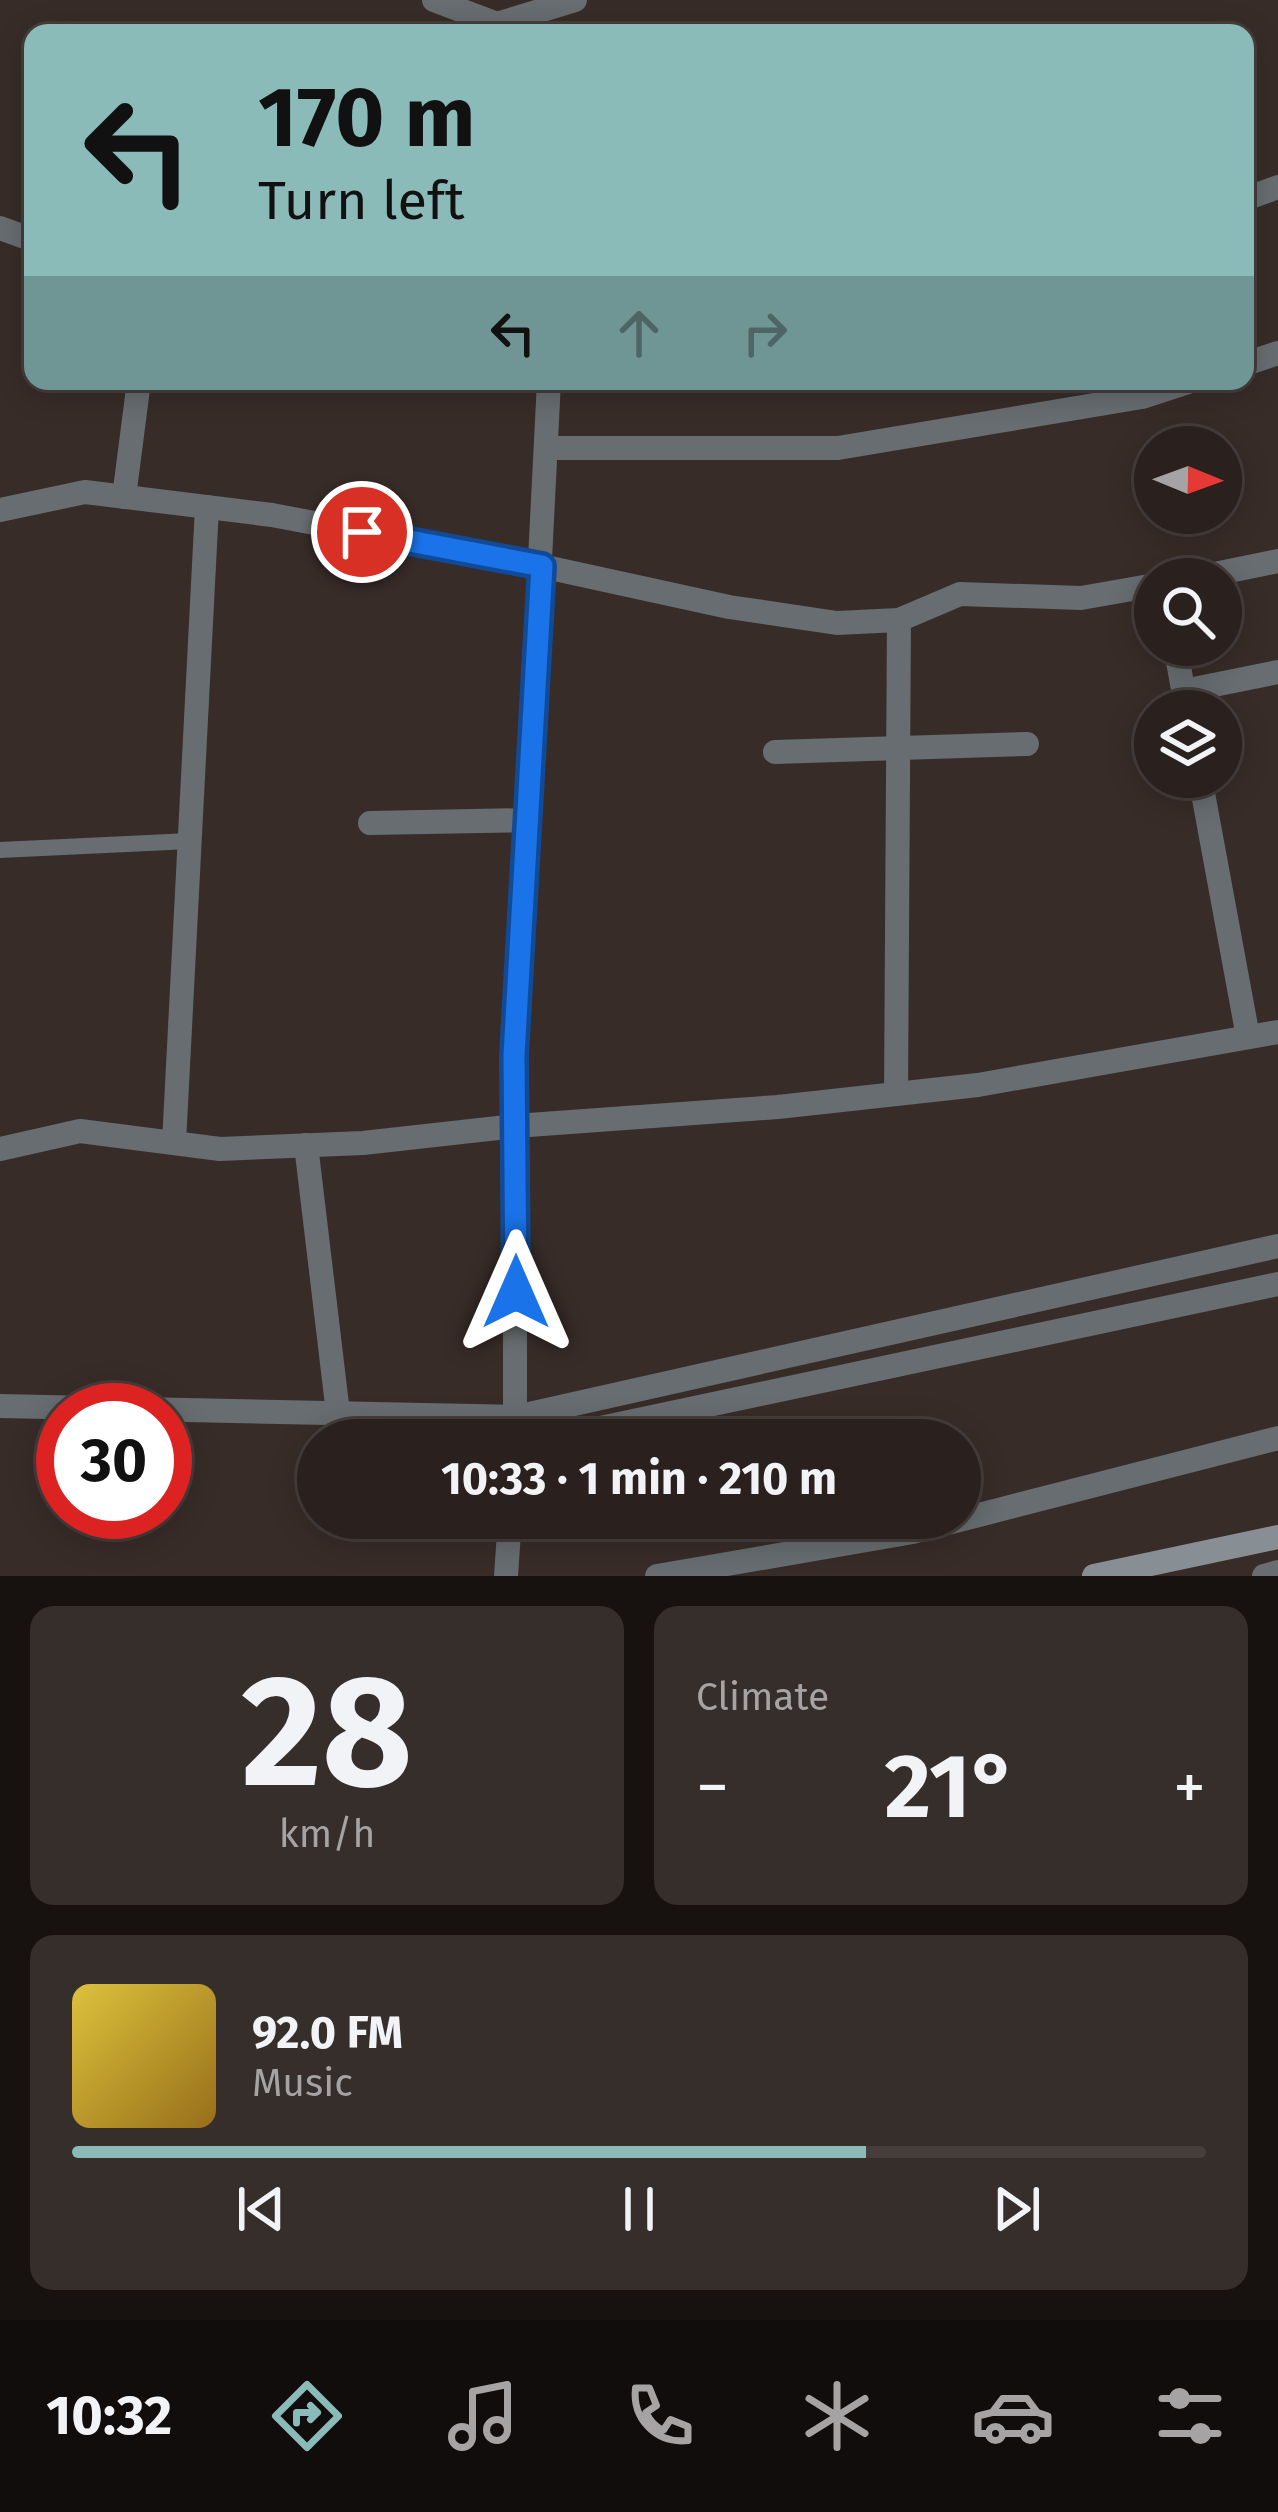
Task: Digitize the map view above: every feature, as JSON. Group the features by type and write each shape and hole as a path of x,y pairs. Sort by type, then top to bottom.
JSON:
{"main road":[{"path":"1094,1576 1278,1537"}],"street":[{"path":"434,0 487,24"},
{"path":"511,24 575,0"},
{"path":"124,497 138,390"},
{"path":"516,1419 514,1055 530,820 549,390"},
{"path":"546,448 838,448 1163,390"},
{"path":"0,510 86,492 272,515 837,623 899,620 960,594 1081,598 1134,589"},
{"path":"174,1143 207,507"},
{"path":"1242,568 1278,561"},
{"path":"896,1094 899,620"},
{"path":"1221,690 1278,672"},
{"path":"775,752 1027,744"},
{"path":"1204,798 1248,1037"},
{"path":"370,823 530,820"},
{"path":"0,1149 80,1130 220,1149 362,1143 896,1094 1248,1037 1277,1038"},
{"path":"306,1145 338,1413"},
{"path":"558,1419 1278,1246"},
{"path":"643,1419 1278,1284"},
{"path":"0,1406 338,1413 405,1419"},
{"path":"657,1576 913,1532 1278,1438"},
{"path":"506,1576 509,1539"},
{"path":"1264,1576 1278,1572"}],"lane":[{"path":"0,850 190,842"}],"route":[{"path":"362,532 542,566 514,1055 516,1292"}]}
